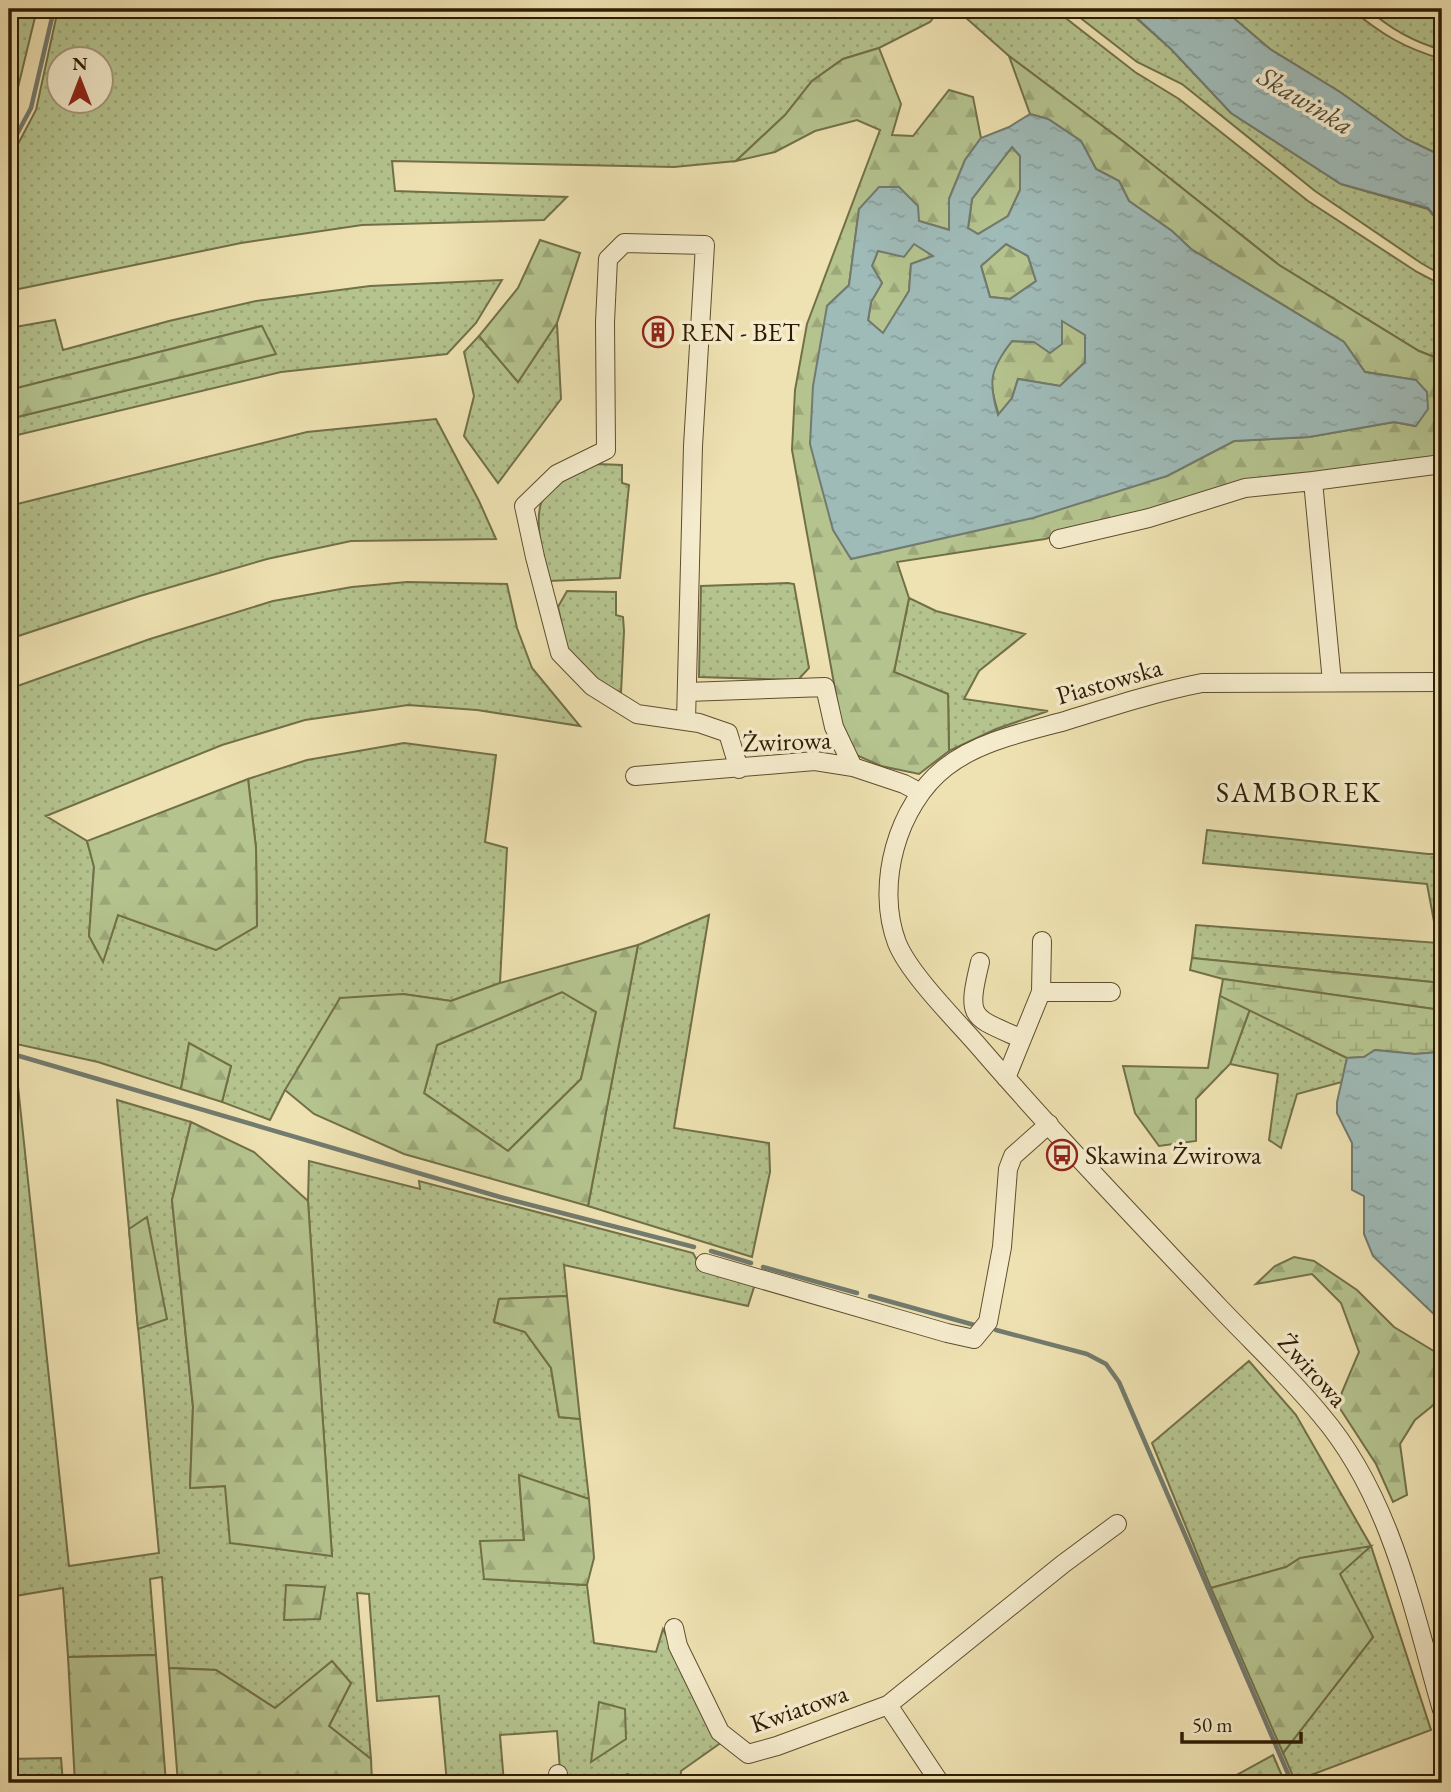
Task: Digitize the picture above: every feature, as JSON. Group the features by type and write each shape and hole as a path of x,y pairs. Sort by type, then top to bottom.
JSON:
{"street":[{"path":"686,721 693,446 705,245 624,243 608,259 604,323 606,450 557,474 524,506 535,557 560,653 592,686 637,714 686,721 728,733 739,769"},
{"path":"1059,539 1149,518 1245,488 1442,464"},
{"path":"1313,481 1332,682"},
{"name":"Piastowska","path":"921,793 944,768 979,748 1171,689 1233,681 1442,682"},
{"path":"687,692 825,687 834,727 853,767"},
{"name":"Żwirowa","path":"635,776 814,761 853,767 904,784 921,793 894,851 889,889 892,927 906,962 1108,1190 1323,1416 1362,1474 1388,1530 1442,1710"},
{"path":"1006,1078 1041,992 1042,941"},
{"path":"980,962 972,998 974,1014 980,1020 1022,1039"},
{"path":"1041,992 1111,992"},
{"path":"705,1263 974,1339 988,1322 1002,1247 1009,1169 1013,1156 1049,1124"},
{"name":"Kwiatowa","path":"674,1628 678,1646 720,1732 748,1754 888,1705 1063,1564 1117,1524"},
{"name":"Kwiatowa","path":"888,1705 940,1783"}],"green space":[{"path":"9,9 37,9 14,104 9,114"},
{"path":"58,9 940,9 930,22 879,48 843,59 812,81 785,115 736,161 674,167 392,161 395,191 567,197 544,220 362,225 241,243 9,291 9,161 36,110 46,64 46,116 116,116 116,46 50,46"},
{"path":"956,9 1054,9 1135,72 1179,99 1308,201 1417,272 1442,285 1442,360 1419,351 1279,265 1124,142 1009,56"},
{"path":"1069,9 1126,9 1171,49 1231,113 1341,184 1428,209 1442,225 1442,275 1315,191 1182,84 1137,62"},
{"path":"1223,9 1351,9 1394,39 1442,59 1442,156 1406,139 1340,92 1270,49"},
{"path":"1368,9 1442,9 1442,50 1402,34"},
{"path":"879,48 901,104 892,135 913,136 949,90 973,97 981,138 965,160 949,199 950,230 859,209 849,285 827,306 851,558 1167,476 1234,441 1309,437 1394,422 1415,426 1416,380 1365,372 1344,342 1191,249 1172,231 1129,201 1119,181 1096,169 1081,141 1048,119 1030,114 1009,56 1124,142 1279,265 1419,351 1442,360 1442,456 1243,483 1045,539 897,562 909,598 894,672 948,694 949,751 919,774 881,766 854,754 842,728 792,450 795,390 807,324 880,130 857,120 815,131 775,152 736,161 785,115 812,81 843,59"},
{"path":"1012,147 1020,156 1020,190 1008,216 978,234 968,228 972,199"},
{"path":"540,240 580,253 557,323 518,382 479,336 518,288"},
{"path":"914,243 933,256 911,264 909,291 883,334 868,321 871,302 882,283 872,266 878,251"},
{"path":"1006,244 1028,256 1036,281 1010,299 990,297 981,266"},
{"path":"502,280 476,323 447,354 281,372 9,437 9,419 275,354 261,326 9,390 9,328 55,320 63,350 256,301 370,286"},
{"path":"1061,320 1085,335 1085,362 1060,386 1018,379 1012,398 999,416 992,384 998,361 1012,341 1034,342"},
{"path":"557,323 561,399 498,483 464,436 474,396 464,352 479,336 518,382"},
{"path":"262,326 276,354 9,419 9,390"},
{"path":"436,419 496,539 351,541 267,559 140,596 9,639 9,506 307,432"},
{"path":"597,464 622,465 622,483 629,485 620,578 548,581 540,537 541,503 555,486"},
{"path":"407,582 507,584 517,628 532,668 580,726 477,710 408,705 305,720 222,745 46,816 87,841 94,866 89,936 103,961 118,915 216,950 257,926 256,848 248,779 307,760 404,743 496,755 485,842 507,848 500,983 451,1001 403,994 285,1090 270,1120 222,1102 231,1066 189,1044 181,1089 98,1062 16,1044 9,1028 9,689 150,639 273,601 352,587"},
{"path":"794,584 809,668 798,680 699,677 701,586"},
{"path":"567,591 616,592 616,615 623,617 624,631 621,693 594,681 568,653 558,607"},
{"path":"909,598 936,611 1025,634 979,671 964,699 1048,711 996,729 949,751 948,694 894,672"},
{"path":"248,779 256,848 257,926 216,950 118,915 103,962 89,936 94,867 87,841"},
{"path":"1207,830 1442,854 1442,983 1192,958 1196,925 1438,943 1427,884 1203,863"},
{"path":"709,915 674,1128 769,1143 770,1172 752,1257 588,1206 638,945"},
{"path":"638,945 588,1206 404,1154 314,1114 285,1090 340,998 403,994 451,1001 500,983","holes":["562,992 596,1012 581,1079 508,1151 424,1093 437,1045"]},
{"path":"1192,958 1442,983 1442,1008 1223,979 1190,970"},
{"path":"1223,979 1442,1008 1442,1049 1439,1052 1415,1054 1375,1050 1364,1057 1347,1058 1220,996"},
{"path":"562,992 596,1012 581,1079 508,1151 424,1093 437,1045"},
{"path":"1220,995 1250,1009 1230,1064 1196,1099 1196,1141 1159,1146 1135,1113 1123,1066 1208,1068"},
{"path":"1250,1009 1347,1058 1342,1082 1297,1094 1281,1148 1269,1140 1278,1074 1230,1064"},
{"path":"189,1043 231,1066 222,1102 181,1089"},
{"path":"17,1077 69,1566 159,1553 117,1100 191,1122 172,1200 193,1407 190,1488 225,1486 332,1556 308,1201 309,1161 420,1189 419,1181 693,1253 699,1264 755,1284 748,1306 564,1265 567,1296 499,1299 494,1322 525,1332 551,1368 559,1417 580,1419 589,1499 519,1476 524,1541 484,1579 587,1585 594,1643 656,1652 663,1629 722,1742 681,1771 680,1783 629,1783 628,1774 600,1783 561,1783 557,1731 500,1735 504,1783 447,1783 439,1696 377,1701 369,1594 357,1593 371,1759 329,1726 351,1683 275,1708 216,1670 169,1668 162,1577 150,1579 156,1655 68,1657 63,1588 9,1597 9,1095"},
{"path":"191,1122 254,1152 308,1201 332,1556 230,1543 225,1486 190,1488 193,1407 172,1200"},
{"path":"147,1217 167,1319 138,1329 129,1229"},
{"path":"1294,1257 1314,1261 1357,1290 1394,1327 1442,1356 1442,1398 1415,1420 1400,1444 1407,1495 1393,1502 1376,1464 1337,1404 1359,1352 1341,1303 1312,1274 1256,1284 1275,1266"},
{"path":"567,1296 580,1419 559,1417 551,1368 525,1332 494,1322 499,1299"},
{"path":"1249,1361 1296,1415 1371,1546 1431,1730 1295,1781 1283,1753 1373,1637 1300,1558 1286,1567 1211,1588 1152,1443"},
{"path":"519,1475 589,1499 594,1558 587,1585 484,1579 480,1541 524,1540"},
{"path":"1371,1546 1340,1574 1373,1637 1283,1753 1211,1588 1286,1567 1300,1558"},
{"path":"286,1585 325,1587 320,1619 284,1620"},
{"path":"156,1655 166,1783 75,1783 68,1657"},
{"path":"332,1661 351,1683 329,1726 371,1759 372,1783 178,1783 169,1668 216,1670 275,1708"},
{"path":"599,1702 625,1709 626,1739 591,1762"},
{"path":"1273,1755 1285,1783 1222,1783"},
{"path":"61,1758 63,1783 9,1783 9,1759"}],"water":[{"name":"Skawinka","path":"1127,9 1223,9 1270,49 1340,92 1406,139 1442,156 1442,225 1428,208 1341,184 1231,113 1171,49"},
{"path":"1030,114 1048,119 1081,141 1096,169 1119,181 1129,201 1172,231 1191,249 1344,342 1365,372 1416,380 1427,392 1428,409 1416,426 1394,422 1309,437 1234,441 1167,476 1033,518 851,559 833,530 810,444 813,386 827,306 849,285 859,209 879,187 899,187 918,206 919,221 949,230 949,199 965,160 981,138 1009,127","holes":["1012,147 1020,156 1020,190 1008,216 978,234 968,228 972,199","914,244 933,256 911,264 909,291 883,333 868,320 871,302 882,283 872,266 878,251 904,257","1006,244 1028,256 1036,281 1010,299 990,297 981,266","1062,321 1085,335 1085,362 1060,386 1018,379 1012,398 998,415 993,393 993,376 999,360 1012,341 1034,342 1050,353 1062,344"]},
{"path":"1442,1049 1442,1322 1373,1256 1364,1234 1364,1196 1352,1190 1352,1143 1337,1113 1337,1102 1347,1058 1364,1057 1375,1050 1415,1054 1439,1052"}],"waterway":[{"path":"9,149 31,108 54,9"},
{"path":"9,1053 500,1197 694,1247"},
{"path":"711,1251 751,1263"},
{"path":"763,1267 857,1293"},
{"path":"870,1296 978,1326"},
{"path":"996,1330 1087,1354 1106,1364 1119,1382 1292,1783"}],"place":[{"name":"REN - BET","path":"658,332"},
{"name":"Skawina Żwirowa","path":"1062,1155"}],"district":[{"name":"SAMBOREK","path":"1299,792"}]}
